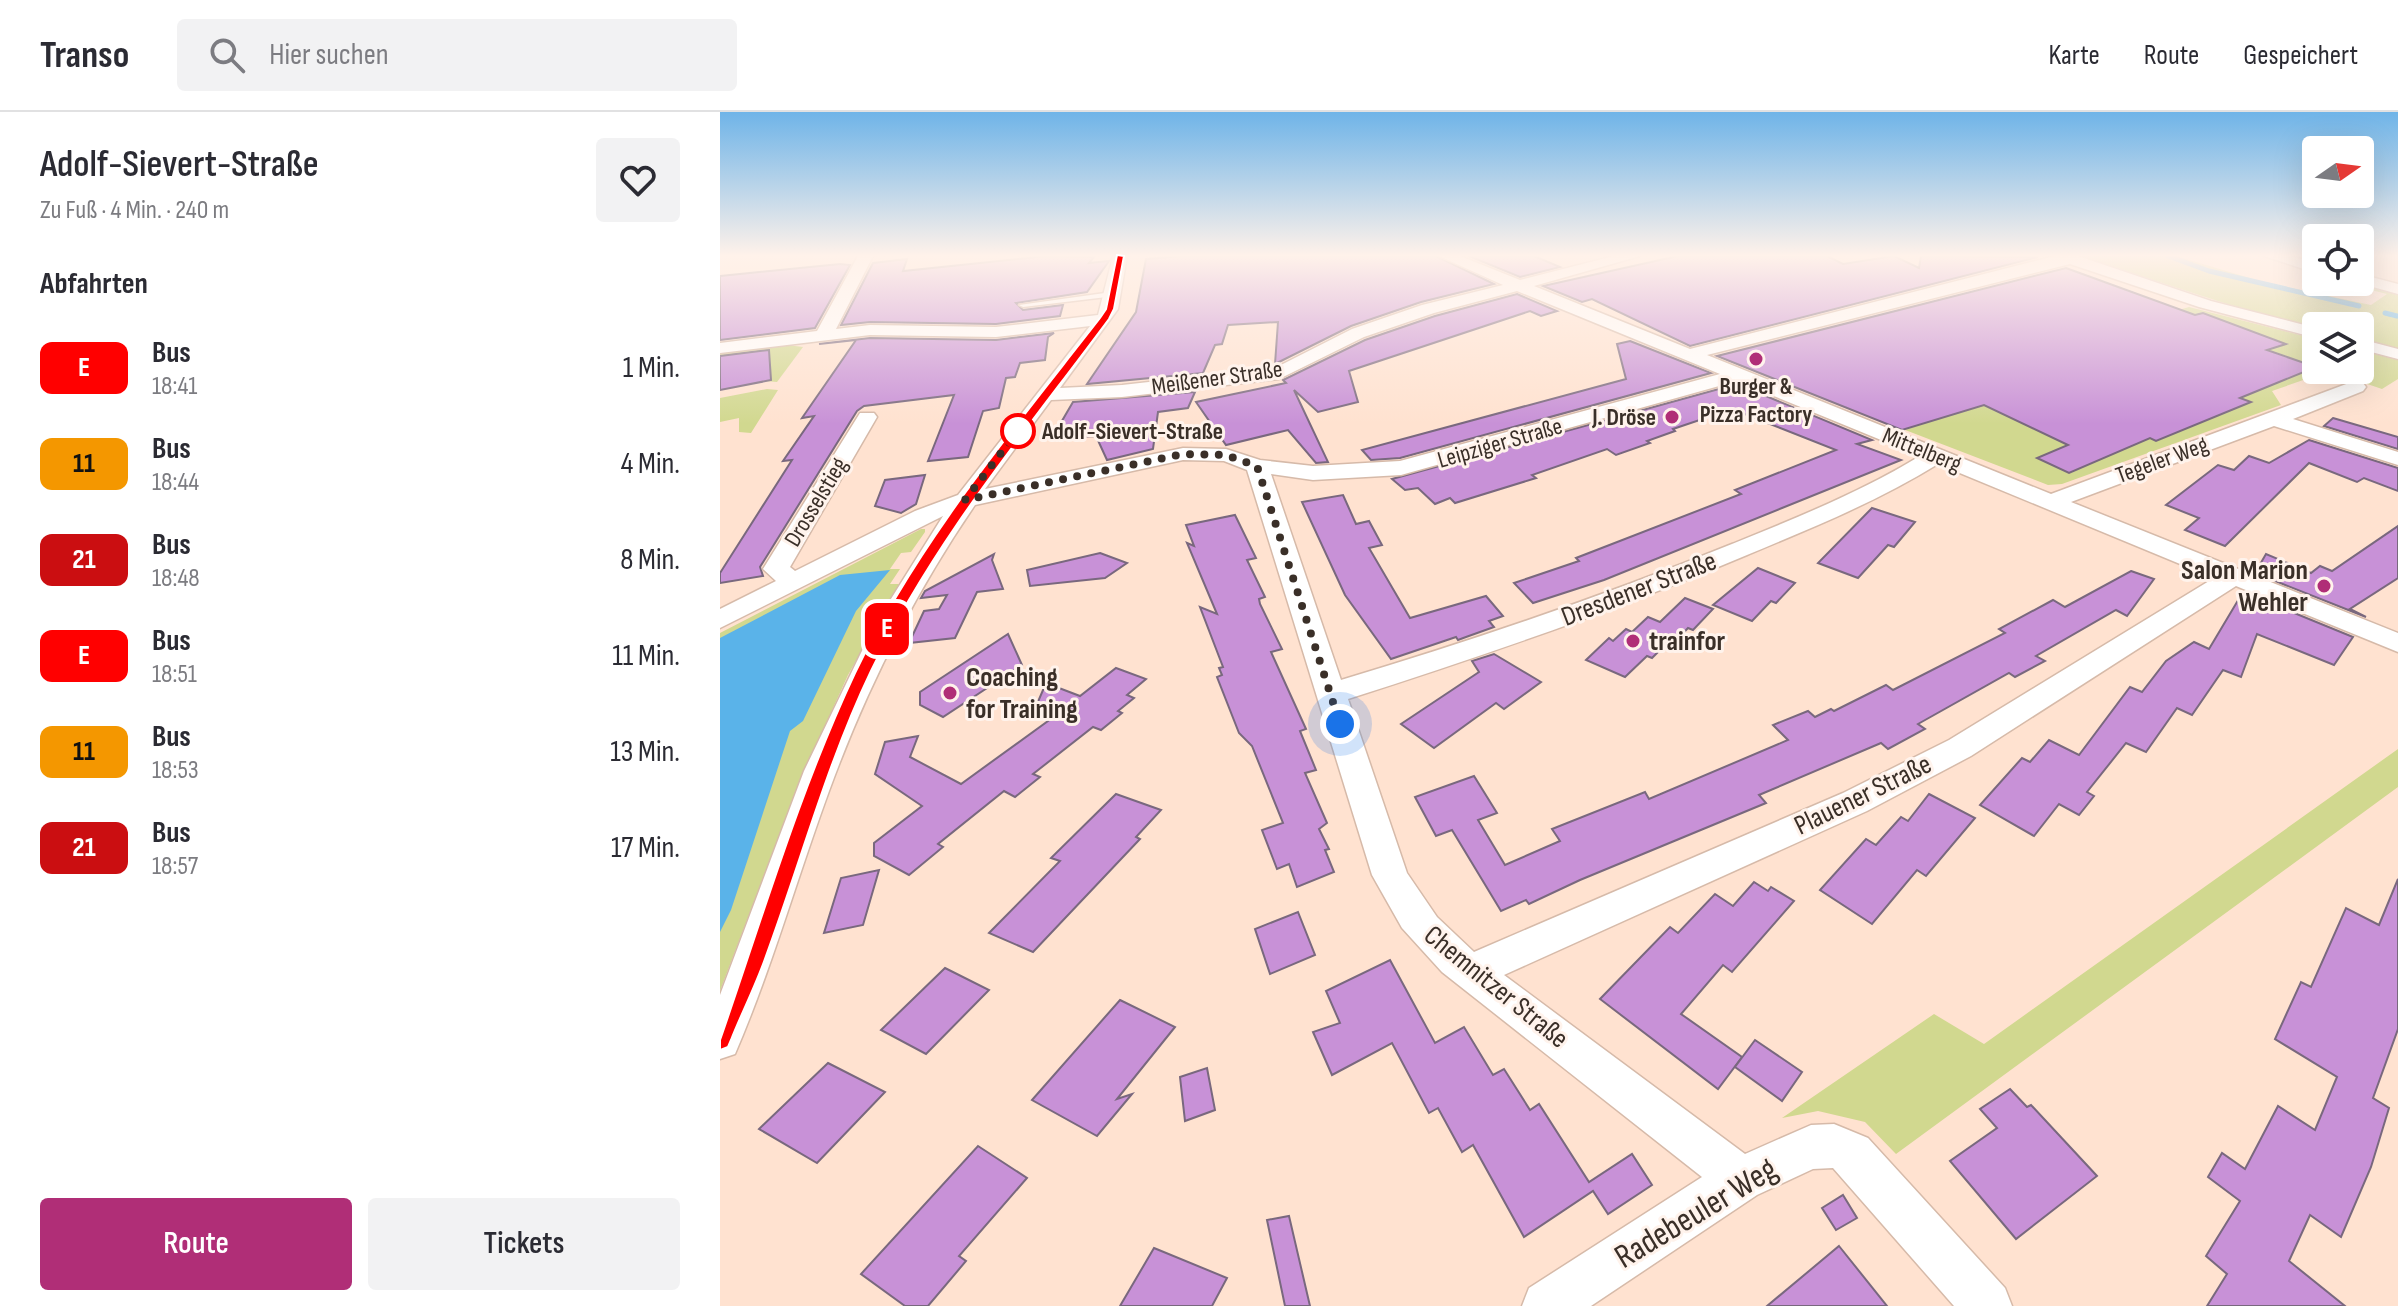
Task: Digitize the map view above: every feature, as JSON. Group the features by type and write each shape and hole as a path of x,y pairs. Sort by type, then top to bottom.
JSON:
{"street":[{"path":"824,335 836,312"},
{"path":"720,348 883,329 996,332 1087,312"},
{"path":"720,1040 756,957 805,813 863,672 904,596 965,500 1105,312"},
{"name":"Meißener Straße","path":"1045,394 1122,391 1279,373 1358,333 1420,312"},
{"name":"Mittelberg","path":"1582,312 2398,643"},
{"path":"1689,355 1850,312"},
{"path":"2235,312 2302,329"},
{"path":"2374,348 2398,354"},
{"name":"Leipziger Straße","path":"1257,466 1313,473 1357,472 1416,465 1738,375"},
{"name":"Tegeler Weg","path":"2049,502 2356,387"},
{"name":"Drosselstieg","path":"793,582 776,569 867,417"},
{"path":"2274,419 2398,459"},
{"path":"720,620 923,516 965,500 1183,454 1226,455 1257,466"},
{"name":"Dresdener Straße","path":"1330,694 1468,652 1610,602 1889,486 1936,456"},
{"name":"Chemnitzer Straße","path":"1257,466 1390,875 1411,917 1470,972 1741,1179"},
{"name":"Plauener Straße","path":"1470,972 1855,802 1960,748 2233,577"},
{"name":"Radebeuler Weg","path":"1547,1306 1741,1179 1811,1147 1834,1146 1852,1154 1987,1306"}],"green space":[{"path":"2173,312 2208,312 2302,335 2302,380 2272,391 2281,405 2062,484 2048,485 1887,423 1897,420 1911,427 1943,417 1845,407"},
{"path":"2254,312 2398,312 2398,351 2374,345 2374,312 2302,312 2302,325"},
{"path":"787,345 803,347 777,382 720,377 720,353"},
{"path":"2374,354 2398,360 2398,379 2382,389 2367,384 2374,384"},
{"path":"767,389 778,390 751,433 739,432 739,418 720,422 720,398"},
{"path":"921,529 925,532 911,552 901,553 890,569 900,569 890,584 899,584 848,675 800,781 720,991 720,633"},
{"path":"2398,749 2398,787 1896,1154 1865,1122 1818,1111 1782,1118 1934,1014 1984,1044"}],"water":[{"path":"890,570 856,611 803,721 790,731 731,910 720,932 720,638 840,575"}],"building":[{"path":"720,312 824,312 815,328 720,340"},
{"path":"848,312 1061,312 1060,316 996,324 870,322 841,325"},
{"path":"1136,312 1393,312 1351,326 1275,364 1278,322 1228,325 1222,344 1215,345 1203,373 1087,384"},
{"path":"1451,312 1528,312 1349,371 1358,402 1318,412 1294,390 1328,462 1316,463 1288,430 1226,445 1196,402 1286,383 1283,380 1365,340"},
{"path":"1532,312 1555,312 1541,316"},
{"path":"1619,312 1824,312 1690,346"},
{"path":"1893,312 2186,312 2195,315 2203,313 2286,344 2267,350 2302,362 2302,373 2240,398 2251,402 2156,441 2150,438 2069,473 2037,458 2068,445 1984,405 1902,430 1717,356"},
{"path":"1054,333 1048,337 1045,360 1020,363 1015,377 1006,378 999,408 983,411 968,457 928,461 954,395 864,406 857,411 760,567 763,576 720,583 720,573 792,460 783,461 814,416 802,418 856,340 819,344 870,338 996,340"},
{"path":"1630,341 1711,373 1400,458 1371,460 1362,450 1626,379 1617,344"},
{"path":"769,350 771,380 720,390 720,356"},
{"path":"1737,384 1872,440 1857,444 1901,460 1604,580 1533,603 1514,583 1579,561 1576,558 1741,494 1735,490 1836,450 1732,409 1673,429 1675,431 1647,441 1650,443 1616,455 1607,449 1532,475 1536,478 1455,503 1450,498 1435,504 1418,488 1405,490 1392,479"},
{"path":"1195,392 1188,408 1158,412 1153,449 1107,460 1096,436 1052,438 1073,402"},
{"path":"2333,418 2398,437 2398,449 2324,426"},
{"path":"2309,440 2398,468 2398,491 2364,478 2357,482 2309,463 2225,546 2185,530 2199,518 2166,505 2218,465 2234,470 2249,456 2269,463"},
{"path":"925,475 916,504 901,513 875,506 885,480"},
{"path":"1343,495 1356,524 1369,521 1382,545 1369,548 1410,618 1486,596 1503,616 1489,621 1494,627 1391,659 1345,595 1302,502"},
{"path":"1872,508 1915,522 1894,547 1888,545 1858,578 1818,563"},
{"path":"1235,515 1256,558 1247,560 1265,597 1259,599 1260,604 1282,649 1271,652 1306,729 1300,731 1316,770 1305,773 1327,823 1319,829 1329,849 1325,850 1334,872 1297,887 1289,864 1277,869 1262,830 1283,823 1252,746 1239,733 1217,677 1222,675 1219,668 1223,667 1200,607 1217,614 1187,543 1194,546 1186,525"},
{"path":"2398,526 2398,578 2350,609 2366,617 2255,573 2266,554 2311,573 2320,566 2332,571"},
{"path":"1100,553 1127,563 1105,578 1030,586 1027,570"},
{"path":"994,554 992,560 1003,589 977,592 955,638 909,643 924,611 939,609 947,595 921,598 925,591"},
{"path":"1758,568 1795,583 1776,603 1771,601 1752,621 1713,605"},
{"path":"2131,571 2154,579 2127,616 2116,610 2036,656 2045,661 2015,677 2009,673 1918,724 1925,729 1888,749 1881,743 1759,795 1766,803 1529,904 1526,900 1501,911 1452,830 1436,836 1415,797 1474,776 1497,813 1478,820 1505,865 1560,841 1552,829 1645,792 1649,799 1788,740 1773,725 1808,711 1815,717 1831,709 1834,711 1886,685 1893,690 2005,633 1999,629 2053,600 2065,607"},
{"path":"2243,592 2353,637 2334,665 2257,634 2241,677 2223,670 2192,715 2177,708 2146,752 2126,743 2087,792 2094,796 2079,815 2059,804 2034,836 1980,805 2022,758 2030,762 2049,740 2079,755 2130,687 2142,692 2166,661 2194,642 2209,649"},
{"path":"1685,598 1713,609 1693,630 1688,628 1669,648 1664,646 1652,658 1647,656 1625,677 1586,660 1609,638 1613,641 1626,629 1632,632 1648,617 1660,622"},
{"path":"1008,634 1022,665 943,717 920,705 920,692"},
{"path":"1494,654 1541,682 1504,709 1496,703 1434,748 1401,724 1479,672 1472,661"},
{"path":"1116,668 1146,679 1127,695 1134,698 1118,711 1122,713 1101,730 1093,727 1033,774 1040,777 1015,797 1004,791 938,844 943,847 909,875 874,856 874,843 922,806 875,774 885,742 918,736 910,757 961,784 1059,713 1037,704 1046,683 1080,696"},
{"path":"1116,794 1161,810 1136,837 1140,839 1033,952 989,933 1060,861 1051,858"},
{"path":"1929,794 1975,818 1926,876 1917,870 1872,924 1820,890 1866,839 1876,845 1901,817 1908,821"},
{"path":"879,870 863,925 824,933 841,878"},
{"path":"2398,879 2398,1029 2373,1098 2389,1108 2371,1167 2341,1237 2310,1215 2289,1261 2345,1306 2207,1306 2227,1274 2206,1256 2240,1201 2208,1177 2222,1153 2245,1169 2278,1106 2315,1130 2337,1077 2275,1039 2301,982 2311,987 2346,908 2379,925"},
{"path":"1754,882 1768,891 1771,887 1794,901 1732,972 1723,965 1681,1014 1742,1057 1718,1089 1600,999 1670,927 1678,933 1715,894 1733,906"},
{"path":"1298,912 1315,955 1270,974 1255,929"},
{"path":"1390,960 1435,1043 1464,1027 1493,1075 1504,1069 1530,1110 1539,1104 1589,1182 1632,1154 1652,1185 1608,1214 1593,1191 1524,1237 1473,1145 1462,1152 1438,1108 1429,1113 1392,1043 1332,1075 1313,1032 1340,1023 1326,991"},
{"path":"945,968 989,990 926,1054 881,1030"},
{"path":"1120,1000 1175,1027 1117,1099 1132,1094 1097,1136 1032,1100"},
{"path":"1755,1040 1802,1072 1782,1101 1735,1067"},
{"path":"828,1063 885,1092 817,1163 759,1129"},
{"path":"1207,1068 1215,1110 1185,1121 1180,1077"},
{"path":"2010,1089 2027,1107 2031,1105 2097,1176 2016,1239 1950,1161 1997,1128 1980,1109"},
{"path":"978,1146 1027,1178 959,1256 966,1261 928,1306 905,1306 861,1274"},
{"path":"1843,1195 1857,1218 1836,1230 1822,1208"},
{"path":"1289,1216 1310,1306 1285,1306 1267,1220"},
{"path":"1839,1246 1887,1306 1767,1306"},
{"path":"1154,1248 1227,1278 1212,1306 1120,1306"}],"waterway":[{"path":"2385,313 2397,316"}],"bus line":[{"name":"E","path":"720,1040 756,957 800,826 863,672 904,596 965,500 1108,312"}],"place":[{"name":"Burger & Pizza Factory","path":"1756,359"},
{"name":"J. Dröse","path":"1672,417"},
{"name":"Adolf-Sievert-Straße","path":"1018,431"},
{"name":"Salon Marion Wehler","path":"2324,586"},
{"name":"trainfor","path":"1633,641"},
{"name":"Coaching for Training","path":"950,693"}],"route":[{"path":"1018,431 965,500 1183,454 1226,455 1257,466 1340,724"}]}
